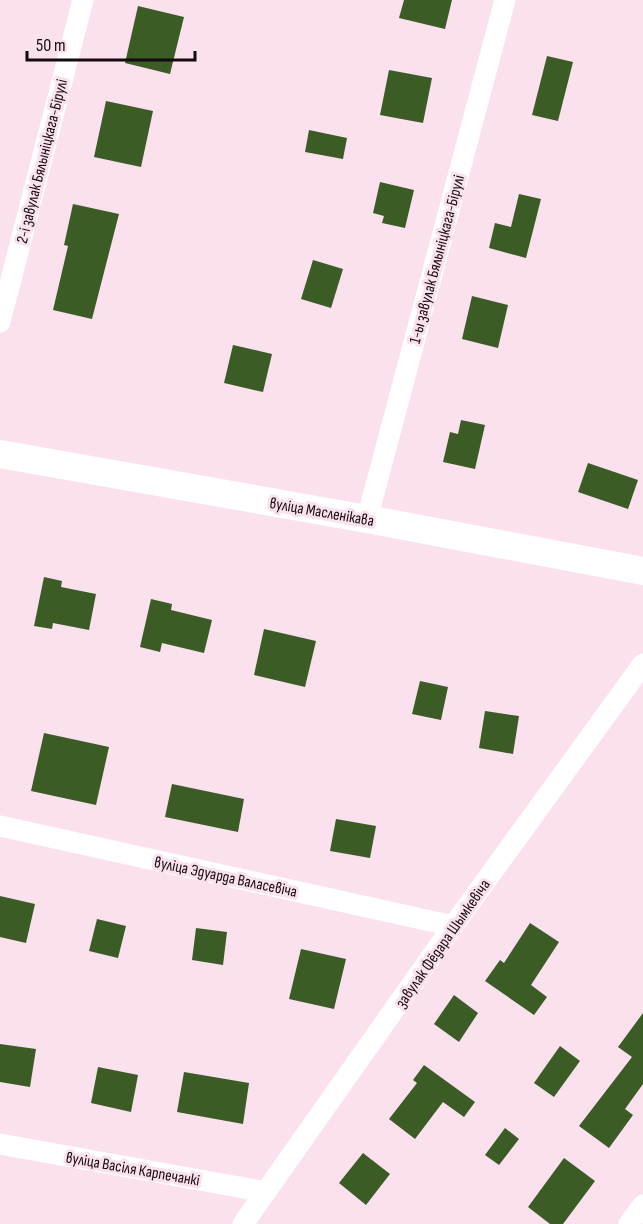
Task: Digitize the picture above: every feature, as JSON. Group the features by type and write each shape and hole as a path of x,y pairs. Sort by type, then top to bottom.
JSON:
{"main road":[{"name":"вуліца Масленікава","path":"0,454 643,571"}],"street":[{"name":"2-і завулак Бялыніцкага-Бірулі","path":"0,322 83,0"},
{"name":"1-ы завулак Бялыніцкага-Бірулі","path":"367,519 505,0"},
{"name":"завулак Фёдара Шымкевіча","path":"243,1224 453,926 643,664"},
{"name":"вуліца Эдуарда Валасевіча","path":"0,826 453,926"},
{"name":"вуліца Васіля Карпечанкі","path":"0,1144 266,1192"},
{"path":"629,1224 643,1205"}],"building":[{"path":"404,0 452,0 445,29 399,18"},
{"path":"138,6 184,17 170,74 125,63"},
{"path":"547,56 573,62 558,121 532,115"},
{"path":"389,70 432,78 423,123 380,115"},
{"path":"106,101 153,111 141,167 94,157"},
{"path":"309,130 347,138 343,159 305,152"},
{"path":"380,182 414,190 405,228 382,223 384,216 373,213"},
{"path":"519,194 541,199 526,258 489,248 495,223 511,227"},
{"path":"73,204 119,214 92,319 53,310 68,246 64,245"},
{"path":"313,260 343,269 331,308 301,299"},
{"path":"472,296 508,305 498,348 462,339"},
{"path":"233,345 272,354 263,392 224,383"},
{"path":"461,420 485,425 475,469 443,462 450,432 458,434"},
{"path":"588,463 638,480 628,509 578,492"},
{"path":"44,577 62,581 61,587 96,594 89,630 53,623 52,629 34,626"},
{"path":"151,599 172,604 171,610 212,620 204,653 162,643 160,652 140,647"},
{"path":"264,629 316,641 305,687 254,675"},
{"path":"420,681 448,687 441,720 412,714"},
{"path":"485,711 519,716 513,754 479,748"},
{"path":"44,733 109,747 96,805 31,791"},
{"path":"172,784 244,799 238,832 165,817"},
{"path":"336,819 376,826 370,858 330,851"},
{"path":"0,896 35,904 26,943 0,937"},
{"path":"97,919 126,926 118,958 89,951"},
{"path":"530,923 559,942 531,985 547,997 534,1015 485,981 500,960 504,963"},
{"path":"196,928 227,932 223,965 192,960"},
{"path":"301,949 346,959 334,1009 289,999"},
{"path":"454,995 478,1013 459,1042 434,1024"},
{"path":"643,1013 643,1084 625,1109 633,1115 609,1148 579,1126 632,1057 618,1047"},
{"path":"0,1044 36,1049 30,1087 0,1082"},
{"path":"560,1046 580,1061 554,1097 534,1083"},
{"path":"424,1065 475,1102 464,1117 443,1102 415,1139 389,1119 417,1083 413,1080"},
{"path":"98,1067 138,1075 131,1112 91,1103"},
{"path":"184,1072 249,1083 243,1124 177,1112"},
{"path":"505,1128 519,1139 499,1165 485,1155"},
{"path":"363,1153 390,1174 366,1205 339,1183"},
{"path":"564,1158 595,1181 563,1224 550,1224 528,1207"}]}
